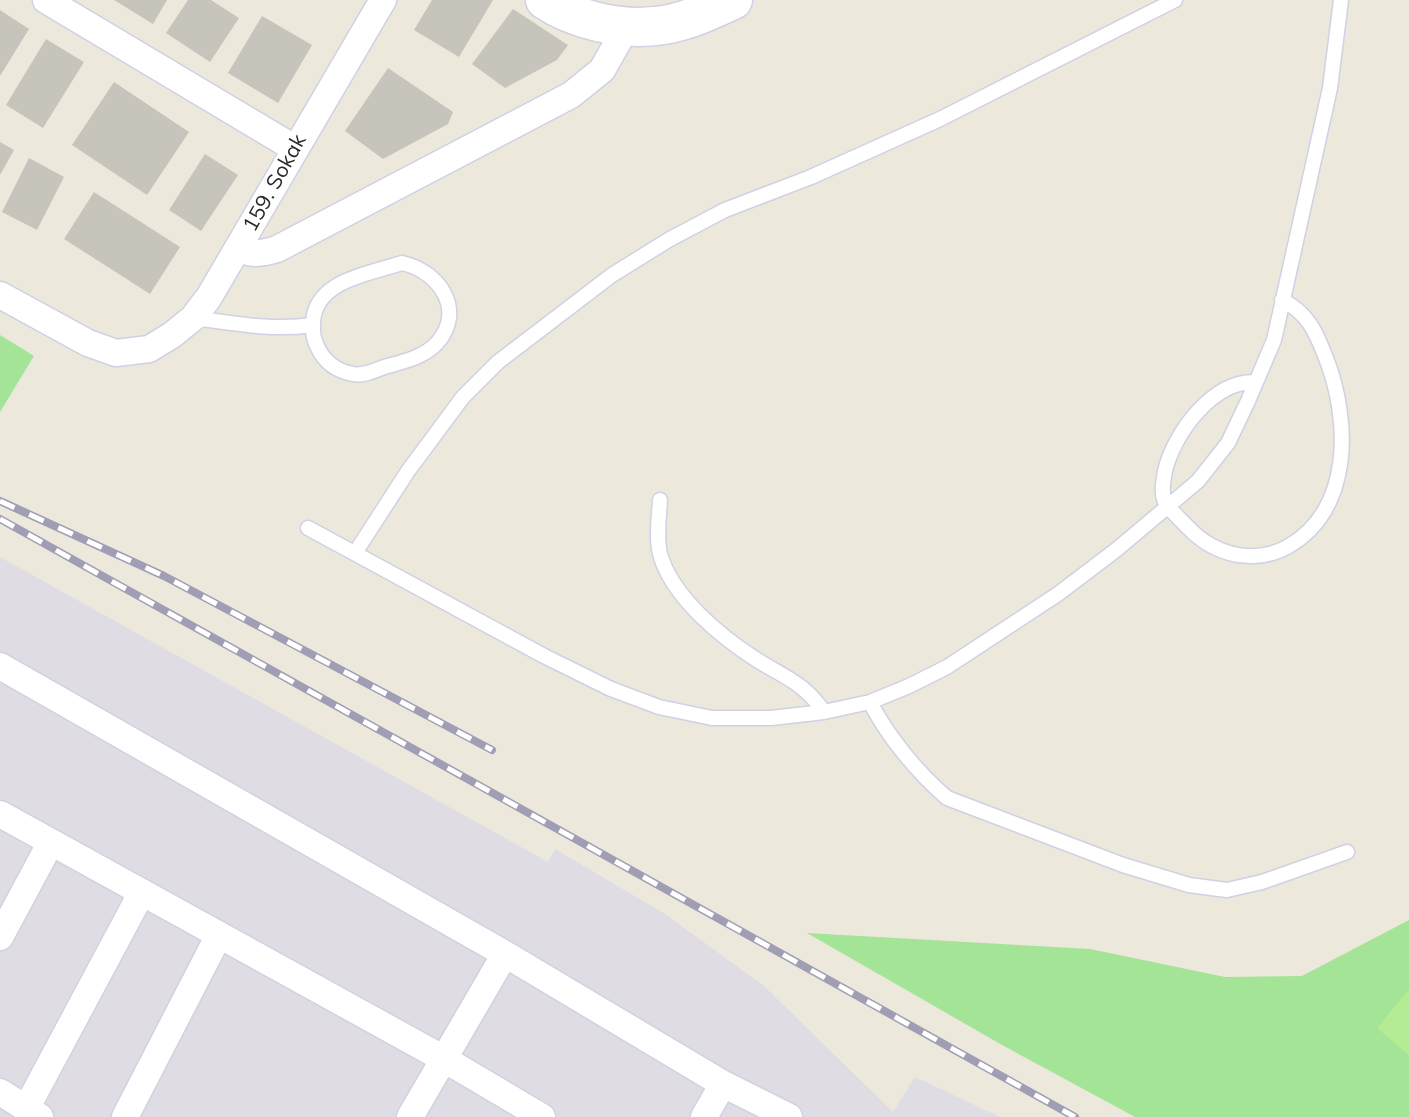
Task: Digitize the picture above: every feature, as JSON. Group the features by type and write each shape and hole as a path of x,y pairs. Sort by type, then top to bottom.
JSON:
{"main road":[{"path":"545,0 560,10 592,20 627,26 655,26 679,21 733,0"}],"street":[{"path":"46,0 294,148"},
{"name":"159. Sokak","path":"0,295 88,343 116,354 149,349 172,335 193,318 209,297 383,0"},
{"path":"239,248 258,253 277,249 571,95 602,70 627,26"},
{"path":"0,666 505,954 723,1084 789,1117"},
{"path":"0,814 444,1059 542,1117"},
{"path":"0,937 51,842"},
{"path":"0,1092 33,1113 142,892"},
{"path":"125,1117 219,935"},
{"path":"410,1117 505,954"},
{"path":"704,1117 723,1084"}],"lane":[{"path":"355,553 408,471 463,397 498,362 612,275 670,239 725,210 811,177 940,119 1175,0"},
{"path":"308,528 611,690 659,707 712,718 771,718 824,712 870,702 909,687 947,667 1058,594 1198,481 1228,443 1274,340 1330,88 1340,0"},
{"path":"402,263 417,266 430,274 447,299 445,328 438,342 427,352 359,375 344,373 326,359 314,340 312,325 319,303 334,287 402,263"},
{"path":"1256,382 1235,384 1222,392 1196,414 1182,431 1172,450 1164,476 1163,497 1168,507 1191,531 1210,545 1235,554 1252,556 1268,554 1294,543 1321,518 1330,503 1340,461 1342,434 1338,394 1332,372 1313,326 1294,307 1282,300"},
{"path":"193,318 264,328 312,325"},
{"path":"660,500 660,551 665,567 680,590 702,616 734,645 811,693 824,712"},
{"path":"870,702 883,727 947,798 1123,865 1189,885 1227,890 1262,882 1347,852"}],"shaded area":[{"path":"0,557 548,862 555,849 665,914 764,986 893,1112 915,1077 1000,1117 0,1117"}],"green space":[{"path":"0,335 34,356 0,412"},
{"path":"1409,920 1409,1117 1135,1117 1002,1045 807,933 1090,949 1225,977 1302,976"},
{"path":"1409,989 1409,1055 1377,1028"}],"building":[{"path":"114,0 167,0 153,24"},
{"path":"188,0 211,0 239,18 210,62 166,33"},
{"path":"432,0 493,0 459,57 414,30"},
{"path":"513,9 568,45 557,60 505,88 472,64"},
{"path":"0,10 29,29 0,76"},
{"path":"262,16 312,45 278,103 228,73"},
{"path":"46,39 84,62 43,128 6,105"},
{"path":"388,68 453,112 448,124 383,159 345,131"},
{"path":"114,82 189,132 147,195 72,145"},
{"path":"0,142 14,150 0,175"},
{"path":"205,154 238,175 201,231 169,210"},
{"path":"29,158 64,177 37,230 2,212"},
{"path":"94,192 180,247 150,294 64,239"}],"railway":[{"path":"0,501 164,576 492,750"},
{"path":"0,519 1075,1117"}]}
